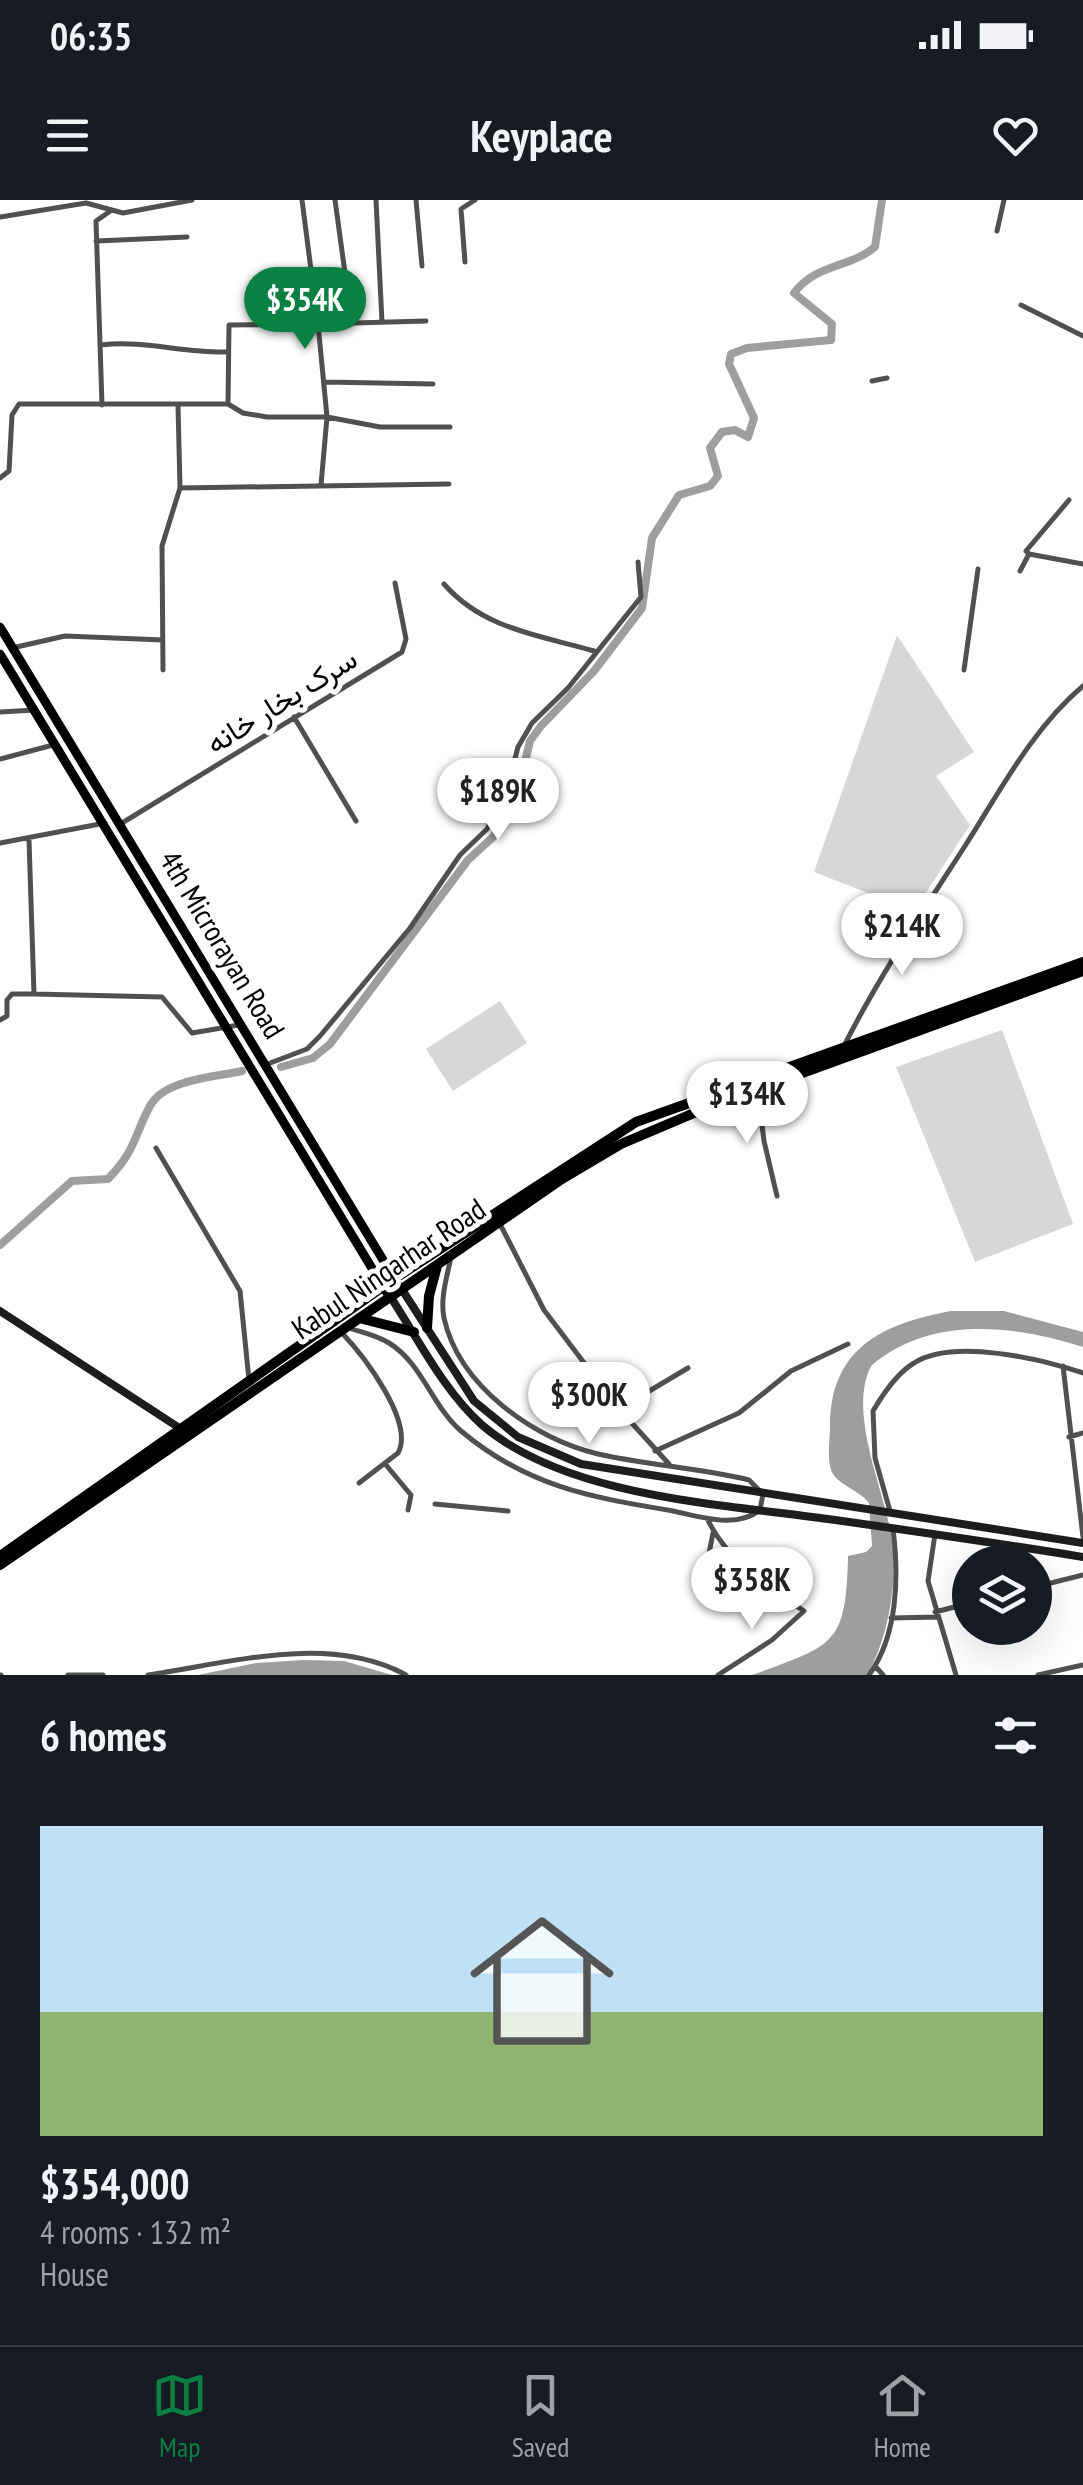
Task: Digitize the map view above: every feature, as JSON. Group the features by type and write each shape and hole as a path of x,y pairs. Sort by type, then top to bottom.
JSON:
{"highway":[{"name":"Kabul Ningarhar Road","path":"0,1556 636,1122 844,1051 1083,962"},
{"path":"844,1051 887,1041 1083,971"},
{"name":"Kabul Ningarhar Road","path":"397,1284 438,1263 620,1144 832,1063 844,1051"},
{"path":"427,1328 428,1296 438,1263"},
{"name":"Kabul Ningarhar Road","path":"0,1565 343,1329 386,1292"},
{"path":"358,1318 414,1332"}],"main road":[{"name":"4th Microrayan Road","path":"0,627 122,823 397,1284"},
{"path":"2,656 15,651"},
{"name":"4th Microrayan Road","path":"2,656 386,1292"},
{"path":"397,1284 474,1401 518,1437 614,1472 890,1514 1083,1536"},
{"path":"386,1292 458,1399 520,1452 574,1476 612,1486 760,1510 1083,1556"},
{"path":"0,1311 181,1429"}],"street":[{"path":"102,405 96,220 109,212 192,200"},
{"path":"302,200 327,417 321,485"},
{"path":"334,200 352,324"},
{"path":"376,200 382,323"},
{"path":"416,200 422,266"},
{"path":"465,262 461,209 475,200"},
{"path":"997,230 1004,200"},
{"path":"0,217 86,202 109,212"},
{"path":"96,241 187,237"},
{"path":"1021,305 1083,336"},
{"path":"228,404 229,325 426,321"},
{"path":"101,345 128,342 177,352 228,352"},
{"path":"872,382 886,378"},
{"path":"324,382 433,384"},
{"path":"0,478 10,470 12,415 18,404 228,404 243,413 267,417 327,417 380,427 450,427"},
{"path":"163,670 162,546 180,488 178,405"},
{"path":"180,488 448,484"},
{"path":"1029,554 1026,551 1069,500"},
{"path":"1029,554 1083,564"},
{"path":"1020,571 1029,554"},
{"path":"265,1065 307,1050 410,928 460,855 487,829 507,789 525,733 568,688 641,596 638,562"},
{"path":"964,670 978,569"},
{"name":"سرک بخار خانه","path":"122,823 404,650 395,582"},
{"path":"444,584 464,607 490,620 594,651"},
{"path":"15,651 66,636 162,640"},
{"path":"844,1051 867,1001 1004,783 1051,716 1083,686"},
{"path":"0,712 35,710"},
{"path":"294,717 356,821"},
{"path":"0,758 56,745"},
{"path":"0,843 106,823"},
{"path":"29,840 34,994"},
{"path":"0,1020 7,1016 7,1000 12,994 34,994 162,997 192,1032 240,1024"},
{"path":"758,1089 764,1141 777,1196"},
{"path":"156,1148 240,1291 249,1383"},
{"path":"499,1222 544,1310 619,1408 655,1451 674,1466"},
{"path":"343,1329 396,1348 449,1418 511,1468 573,1494 707,1518 745,1520 760,1510 763,1494 749,1480 564,1444 492,1396 448,1330 444,1296 452,1254"},
{"path":"343,1329 371,1362 402,1429 403,1444 386,1465 359,1482"},
{"path":"655,1451 739,1414 792,1371 848,1344"},
{"path":"890,1514 875,1458 873,1410 908,1367 927,1357 955,1351 1063,1366 1083,1373"},
{"path":"1063,1366 1083,1536"},
{"path":"619,1408 688,1368"},
{"path":"1069,1438 1083,1433"},
{"path":"386,1465 411,1495 408,1510"},
{"path":"435,1504 508,1511"},
{"path":"707,1518 714,1532 760,1580 804,1611 772,1640 718,1675"},
{"path":"869,1675 889,1637 892,1618 892,1529"},
{"path":"706,1568 714,1532"},
{"path":"935,1534 928,1581 956,1675"},
{"path":"1052,1583 1083,1575"},
{"path":"892,1618 952,1609"},
{"path":"148,1675 286,1654 348,1657 406,1675"},
{"path":"1038,1675 1083,1665"},
{"path":"875,1666 882,1675"},
{"path":"68,1675 103,1675"}],"shaded area":[{"path":"897,635 974,752 936,776 970,825 914,911 814,872"},
{"path":"500,1001 527,1043 453,1091 426,1049"},
{"path":"1002,1030 1073,1224 975,1262 896,1067"},
{"path":"951,1311 1004,1311 1083,1332 1083,1347 1029,1334 973,1329 919,1338 871,1366 863,1406 865,1429 894,1556 890,1610 881,1645 867,1675 752,1675 818,1648 830,1638 844,1608 848,1556 866,1552 872,1546 869,1503 836,1478 830,1463 832,1400 839,1377 850,1359 882,1333"},
{"path":"344,1661 392,1675 198,1675 256,1663"}],"waterway":[{"path":"281,1067 313,1058 330,1044 468,860 494,836 518,791 530,741 594,671 642,608 652,538 679,495 710,486 718,476 710,448 722,432 735,430 748,437 754,418 729,364 731,354 747,348 831,340 832,324 794,293 822,271 875,247 882,200"},
{"path":"0,1245 72,1181 108,1179 129,1152 157,1097 178,1085 242,1071"}]}
